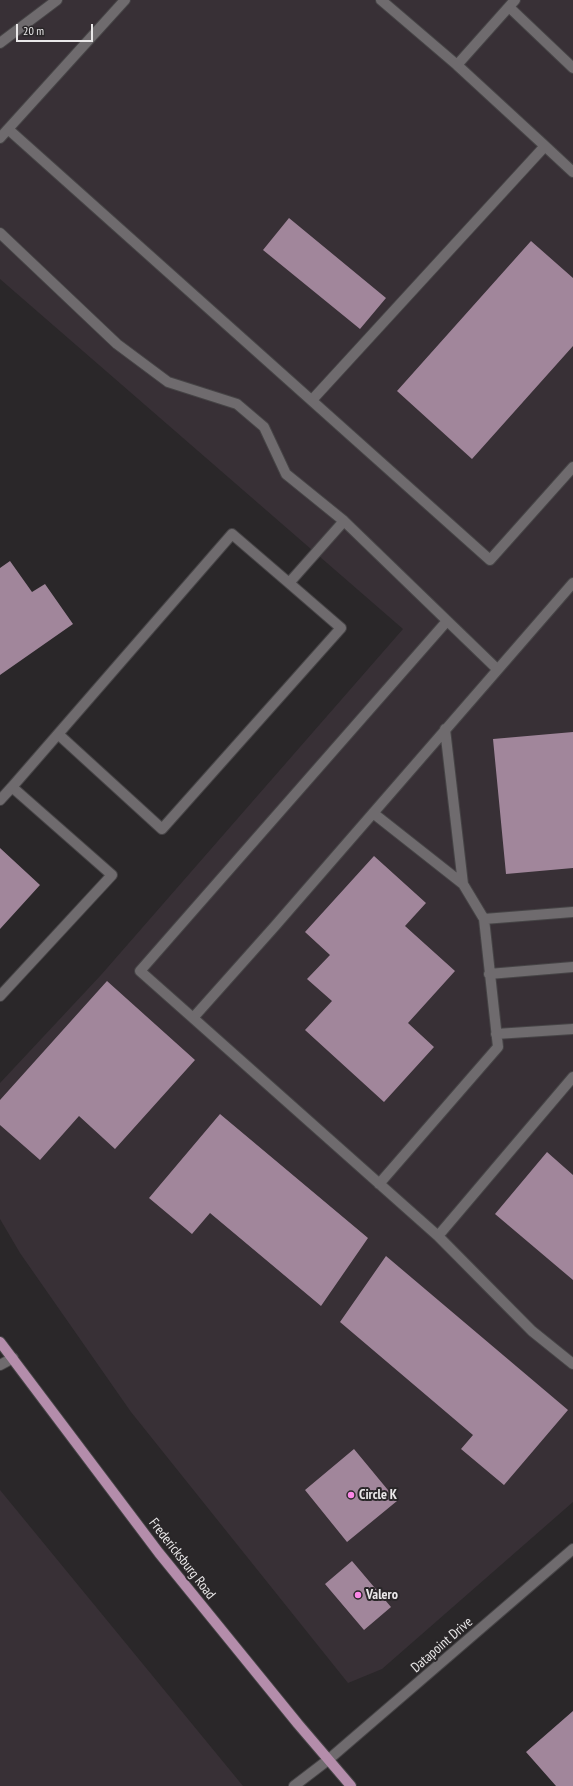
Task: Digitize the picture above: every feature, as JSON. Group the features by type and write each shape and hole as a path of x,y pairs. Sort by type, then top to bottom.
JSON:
{"main road":[{"name":"Fredericksburg Road","path":"0,1342 159,1553 328,1760 351,1786"}],"street":[{"path":"0,43 57,0"},
{"path":"0,138 125,0"},
{"path":"381,0 457,65 573,172"},
{"path":"457,65 512,3 573,68"},
{"path":"8,129 490,560 573,467"},
{"path":"312,400 545,146"},
{"path":"0,233 117,344 168,382 237,404 264,427 286,474 344,521 497,669"},
{"path":"290,583 344,521"},
{"path":"0,800 232,534 341,628 162,829 58,734"},
{"path":"193,1018 573,583"},
{"path":"447,621 140,971 438,1236 532,1331 573,1364"},
{"path":"445,729 463,884"},
{"path":"0,996 112,875 12,787"},
{"path":"373,813 463,884 484,919 498,1047 379,1184"},
{"path":"484,919 573,912"},
{"path":"490,974 573,967"},
{"path":"496,1034 573,1029"},
{"path":"438,1236 573,1077"},
{"path":"0,1364 13,1358"},
{"name":"Datapoint Drive","path":"294,1786 328,1760 573,1550"}],"shaded area":[{"path":"0,0 573,0 573,1502 382,1669 348,1683 131,1412 20,1253 0,1219 0,1083 101,975 403,629 0,279"},
{"path":"0,1490 243,1786 0,1786"}],"building":[{"path":"289,218 386,298 360,329 263,250"},
{"path":"531,241 573,278 573,346 472,459 397,391"},
{"path":"10,561 32,592 45,584 73,624 0,675 0,568"},
{"path":"573,732 573,868 506,874 493,739"},
{"path":"0,848 40,885 0,929"},
{"path":"374,856 426,903 405,926 455,971 408,1023 434,1047 384,1102 305,1030 332,1001 307,979 330,955 305,932"},
{"path":"107,981 195,1060 115,1149 79,1116 40,1160 0,1125 0,1100"},
{"path":"220,1114 368,1238 321,1306 210,1213 192,1234 149,1198"},
{"path":"547,1152 573,1175 573,1280 495,1214"},
{"path":"386,1256 568,1410 504,1485 461,1449 473,1435 340,1322"},
{"name":"Circle K","path":"354,1449 397,1501 347,1542 305,1490"},
{"name":"Valero","path":"352,1561 391,1607 364,1630 325,1584"},
{"path":"573,1711 573,1786 556,1786 526,1752"}],"place":[{"name":"Circle K","path":"351,1495"},
{"name":"Valero","path":"358,1595"}]}
